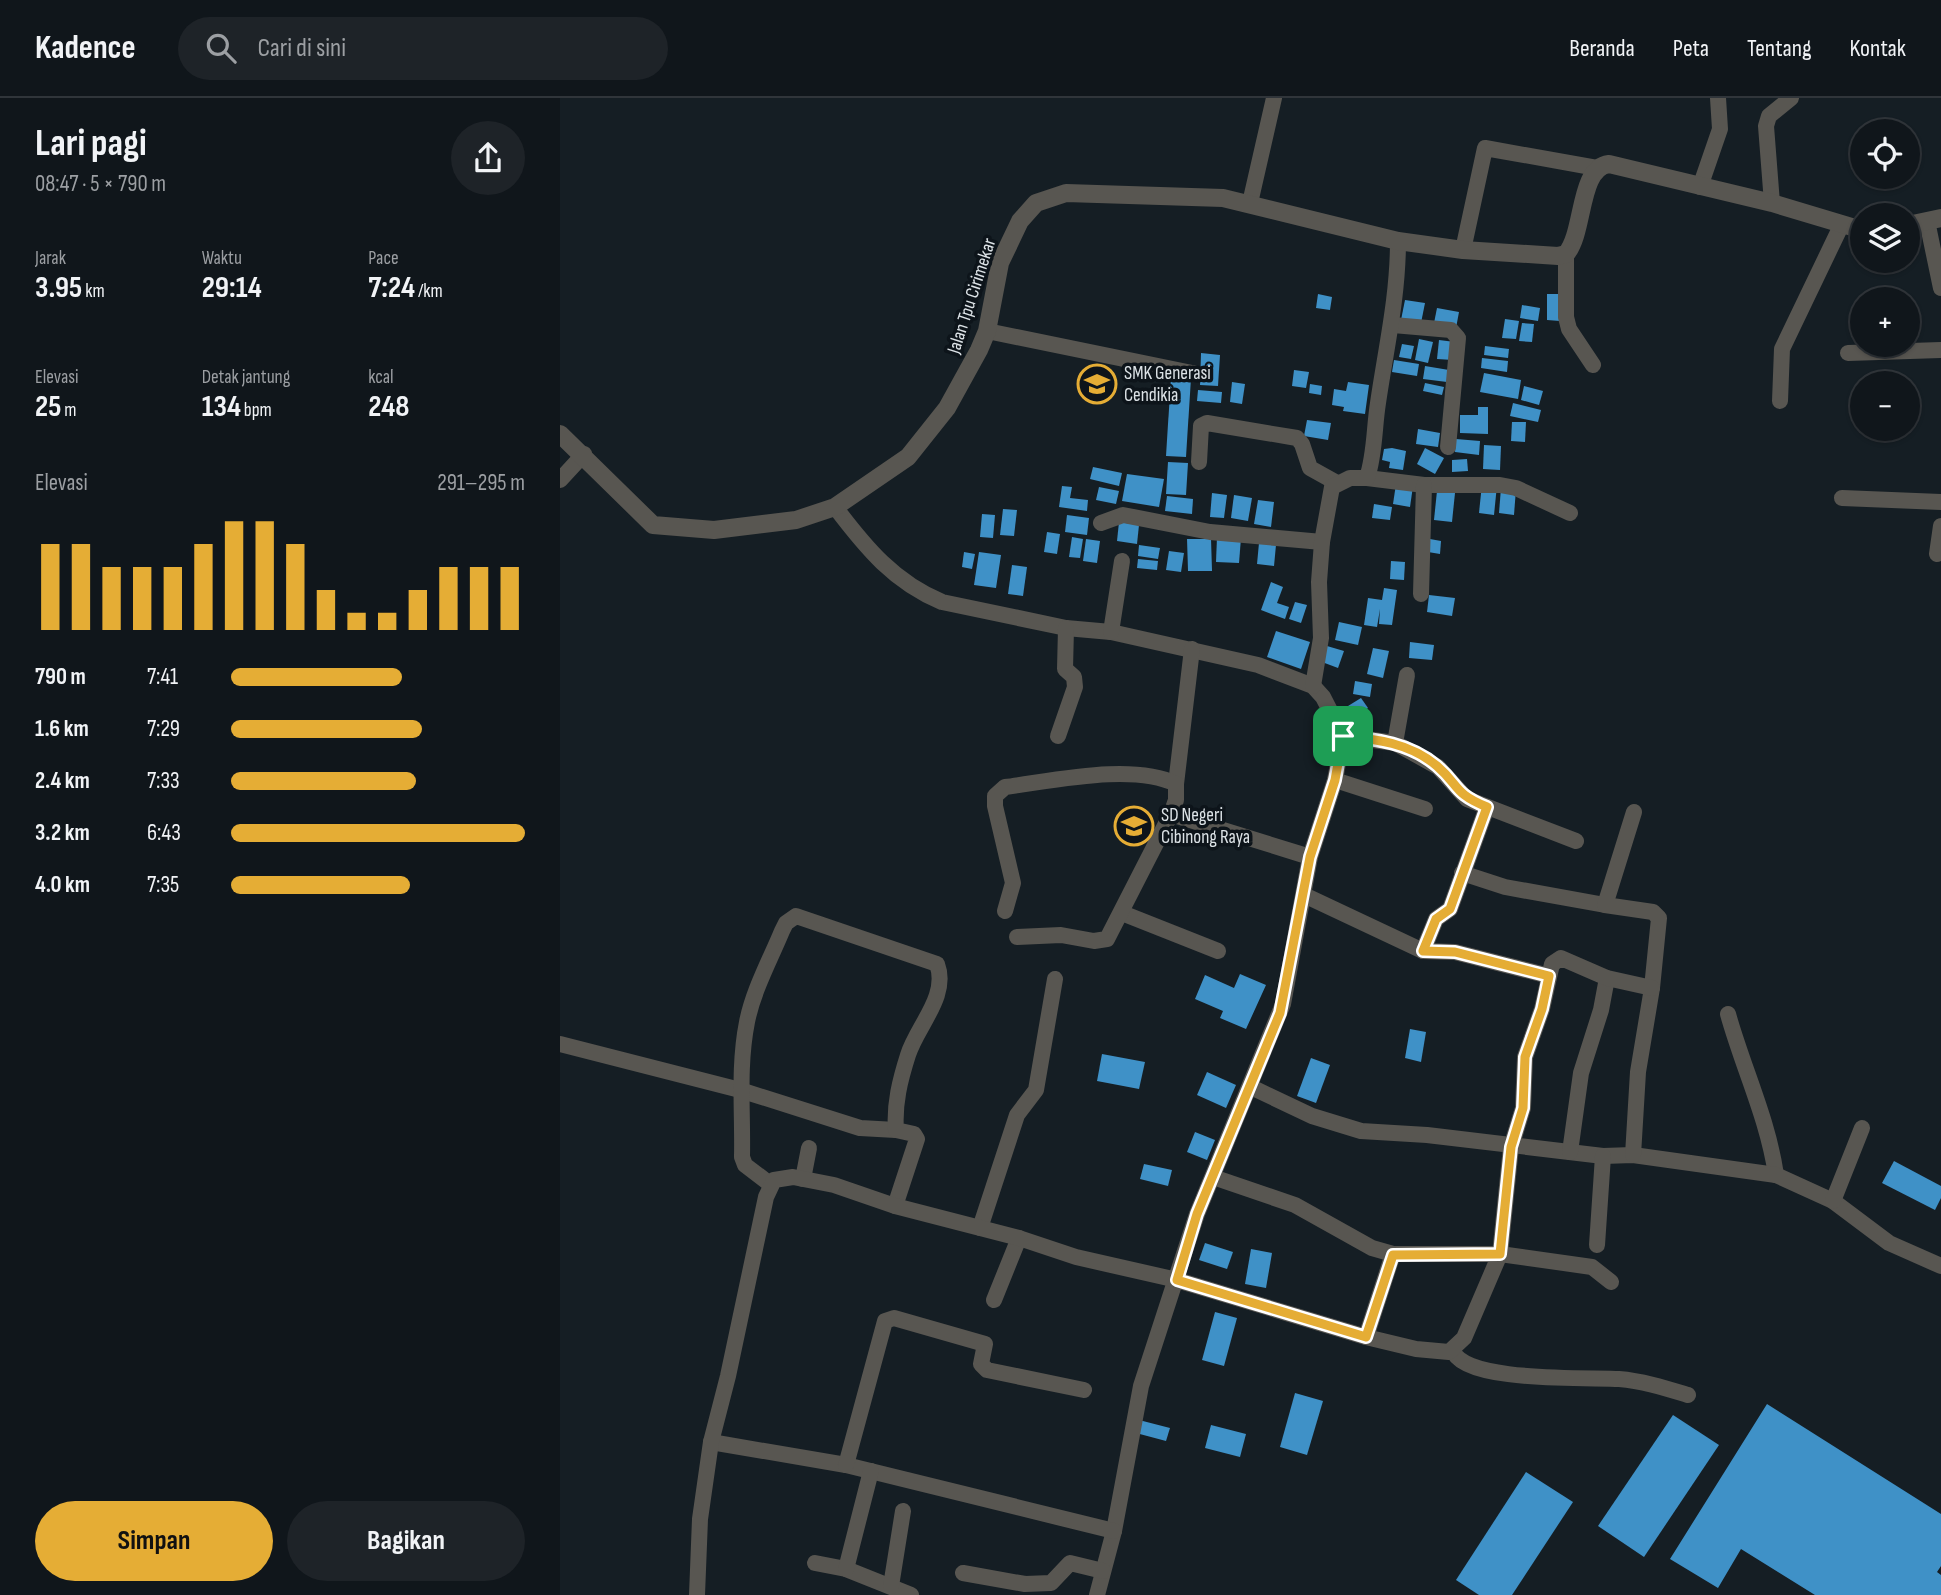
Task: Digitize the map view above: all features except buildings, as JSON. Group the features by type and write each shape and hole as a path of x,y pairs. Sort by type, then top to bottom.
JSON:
{"street":[{"path":"1250,202 1274,98"},
{"path":"1700,187 1720,129 1718,98"},
{"path":"1772,203 1766,126 1769,116 1791,98"},
{"path":"1463,250 1485,148 1597,168 1618,165 1772,203 1850,228"},
{"path":"1593,365 1569,329 1566,317 1566,254 1575,238 1590,178 1597,168"},
{"name":"Jalan Tpu Cirimekar","path":"584,454 644,517 714,530 796,520 835,508 895,467 915,449 960,388 986,331 1000,263 1020,221 1046,198 1066,193 1156,195 1250,202 1303,219 1398,241 1463,250 1552,256 1566,254"},
{"path":"1934,219 1941,288"},
{"path":"1780,401 1782,349 1841,226"},
{"path":"1367,478 1398,288 1398,241"},
{"path":"1393,325 1451,330 1458,338 1448,447"},
{"path":"986,331 1197,374"},
{"path":"1848,353 1941,350"},
{"path":"1199,462 1202,426 1206,422 1297,438 1310,468 1337,483"},
{"path":"560,434 584,454 560,480"},
{"path":"1312,686 1321,638 1319,582 1322,542 1330,492 1337,483 1350,478 1367,478 1424,485 1500,485 1516,488 1570,513"},
{"path":"1420,594 1424,485"},
{"path":"1842,498 1941,502"},
{"path":"835,508 870,554 923,594 942,602 1066,628 1111,632 1233,657 1312,686 1323,697 1343,736 1335,780 1310,857 1283,1004 1197,1214 1135,1408 1114,1531 1097,1595"},
{"path":"1101,523 1123,515 1210,532 1322,542"},
{"path":"1937,554 1941,527"},
{"path":"1111,632 1122,561"},
{"path":"1058,736 1075,687 1074,677 1065,669 1066,628"},
{"path":"1017,937 1061,935 1102,941 1113,931 1176,800 1192,649"},
{"path":"1395,743 1407,675"},
{"path":"1343,736 1395,743 1438,767 1460,794 1576,841"},
{"path":"1005,911 1013,883 995,806 999,790 1005,787 1101,776 1157,776 1176,784"},
{"path":"1335,780 1425,809"},
{"path":"1423,951 1436,919 1450,909 1487,807"},
{"path":"1605,905 1634,812"},
{"path":"1171,814 1310,857"},
{"path":"1462,873 1505,887 1653,912 1659,918 1652,988 1638,1072 1633,1155"},
{"path":"1304,895 1423,951 1455,952 1549,976"},
{"path":"1122,913 1219,951"},
{"path":"770,1184 745,1166 742,1157 740,1090 749,1013 786,923 791,918 801,916 937,964 941,982 908,1052 894,1107 895,1130"},
{"path":"696,1595 700,1520 711,1442 770,1184 782,1176 834,1185 895,1206 1019,1238 1076,1257 1177,1280 1366,1337 1438,1353 1453,1350 1464,1338 1500,1254 1511,1147 1523,1108 1526,1053 1542,1009 1555,960 1561,958 1607,978 1652,988"},
{"path":"1570,1152 1581,1073 1601,1010 1607,978"},
{"path":"980,1228 1017,1115 1036,1090 1055,979"},
{"path":"1728,1014 1740,1058 1765,1120 1776,1175"},
{"path":"560,1044 740,1090 860,1128 914,1134 917,1143 895,1206"},
{"path":"1251,1087 1312,1116 1352,1129 1603,1156 1633,1155 1776,1175 1833,1201 1889,1243 1941,1266"},
{"path":"1833,1201 1862,1128"},
{"path":"803,1179 809,1148"},
{"path":"1597,1245 1603,1156"},
{"path":"1213,1177 1295,1205 1372,1248 1393,1255 1500,1254 1592,1267 1611,1282"},
{"path":"994,1300 1019,1238"},
{"path":"1366,1337 1393,1255"},
{"path":"846,1465 885,1321 894,1318 985,1344 983,1368 1084,1390"},
{"path":"1453,1350 1460,1359 1515,1377 1618,1379 1688,1395"},
{"path":"711,1442 846,1465 1114,1531"},
{"path":"845,1569 871,1471"},
{"path":"891,1586 904,1511"},
{"path":"815,1563 845,1569 911,1595"},
{"path":"963,1573 1041,1584 1051,1583 1070,1563 1103,1571"}],"place":[{"name":"SMK Generasi Cendikia","path":"1097,384"},
{"name":"SD Negeri Cibinong Raya","path":"1134,826"}],"route":[{"path":"1343,736 1395,743 1426,758 1448,777 1460,794 1487,807 1450,909 1446,915 1436,919 1423,951 1443,954 1455,952 1549,976 1535,1033 1525,1057 1523,1108 1511,1147 1500,1254 1393,1255 1366,1337 1177,1280 1197,1214 1283,1004 1310,857 1335,780 1343,749 1343,736"}]}
